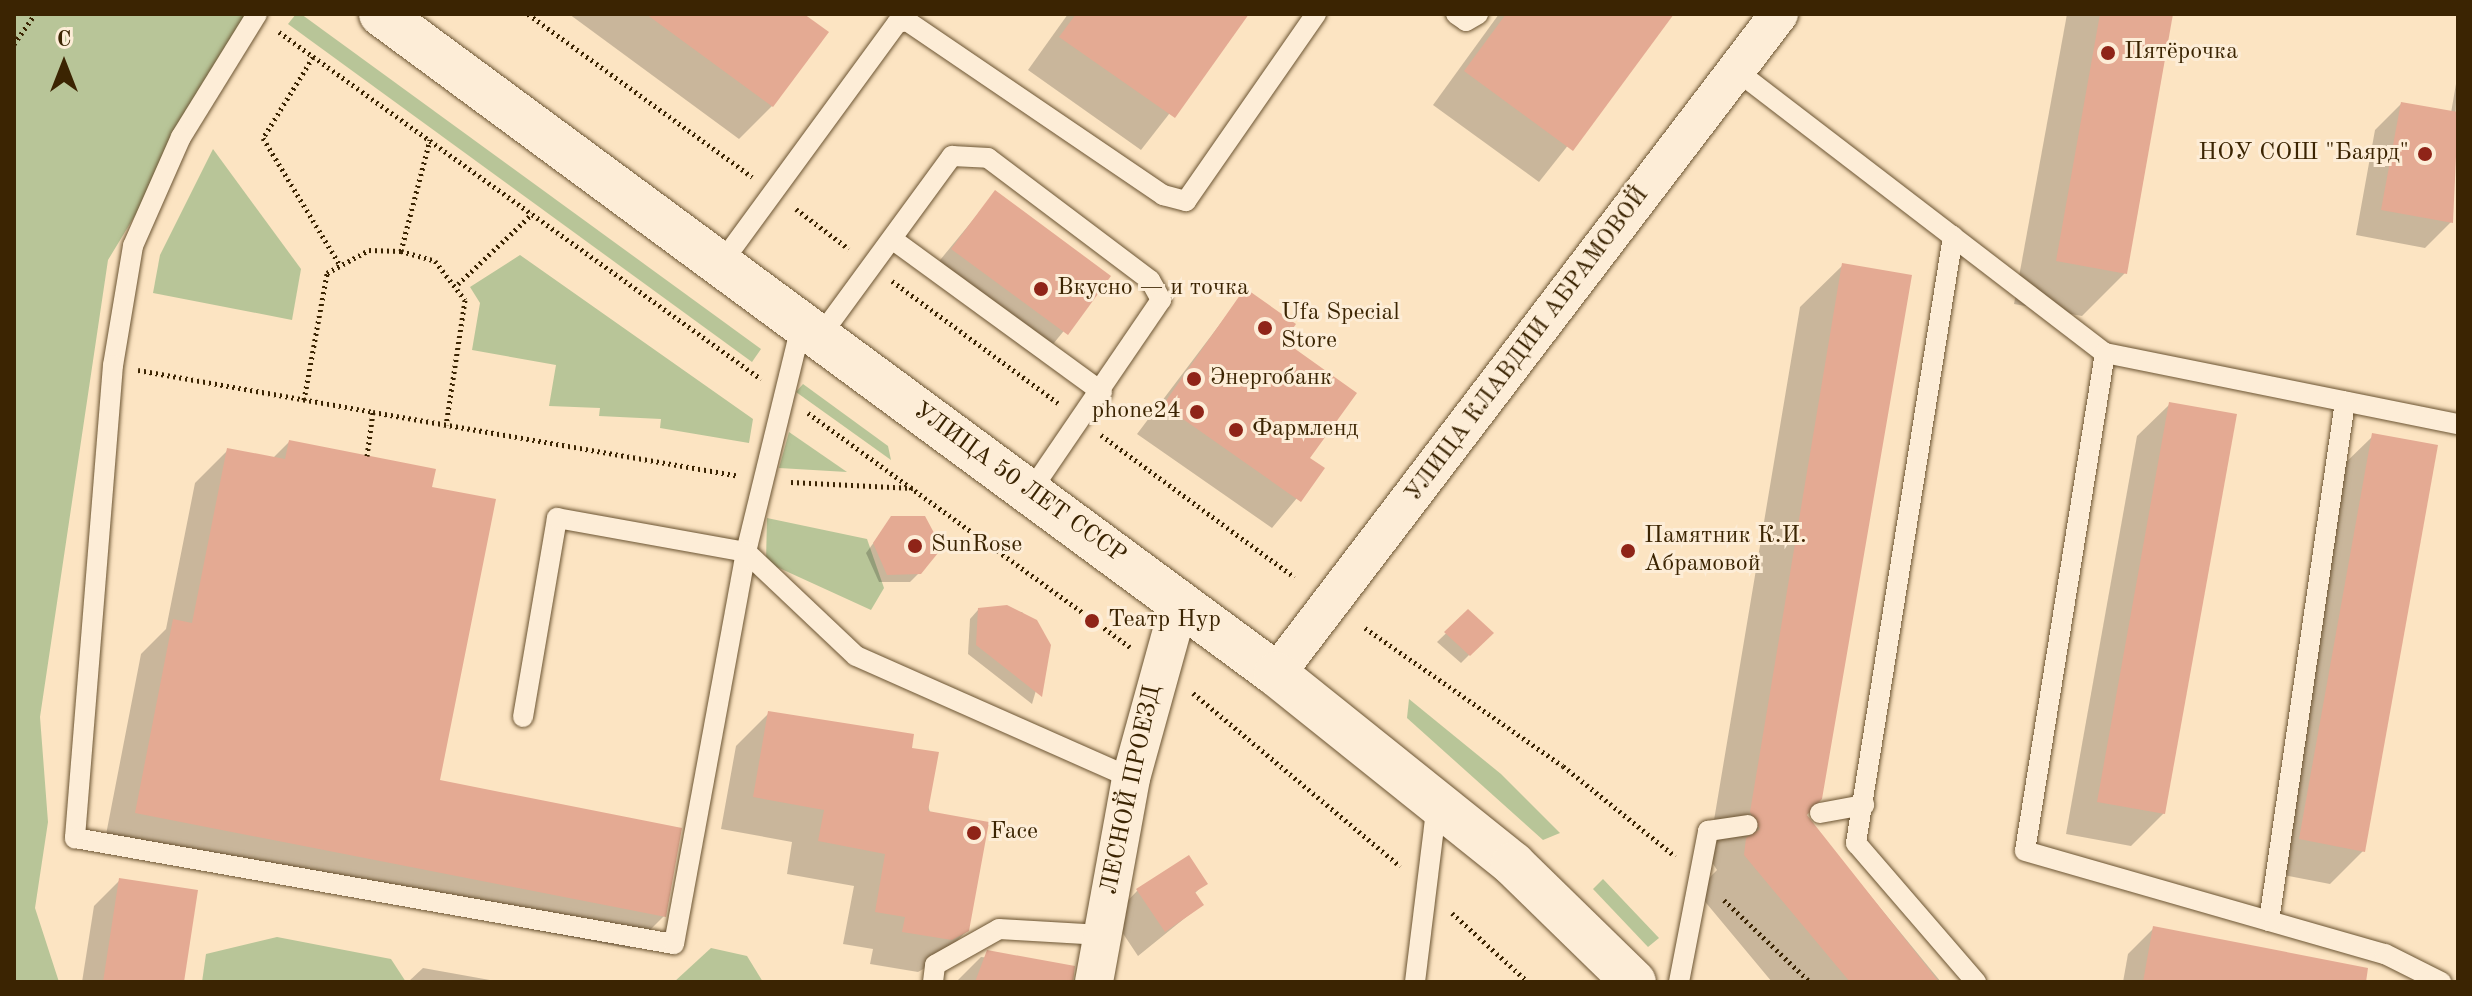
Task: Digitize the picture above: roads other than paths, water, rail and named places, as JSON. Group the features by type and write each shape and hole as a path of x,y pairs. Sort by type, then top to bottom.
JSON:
{"main road":[{"name":"УЛИЦА 50 ЛЕТ СССР","path":"381,14 1276,674 1438,800 1634,982"}],"street":[{"name":"УЛИЦА КЛАВДИИ АБРАМОВОЙ","path":"1276,674 1779,14"},
{"name":"ЛЕСНОЙ ПРОЕЗД","path":"1094,982 1131,778 1180,601"}],"lane":[{"path":"720,265 891,28 907,21 1163,195 1186,201 1316,14"},
{"path":"1456,14 1466,21 1478,14"},
{"path":"257,15 181,137 133,246 113,365 75,838 674,944 746,552 786,397 810,333 872,266 952,156 988,158 1150,280 1161,300 1102,392 1030,492"},
{"path":"1737,71 2105,353 2458,424"},
{"path":"1953,236 1856,843 1976,982"},
{"path":"892,239 1102,392"},
{"path":"2105,353 2025,851 2385,954 2433,980"},
{"path":"2269,921 2345,402"},
{"path":"523,717 557,518 746,552 856,656 1131,778"},
{"path":"1415,982 1438,800"},
{"path":"1820,813 1864,805"},
{"path":"1679,982 1708,831 1748,825"},
{"path":"933,982 935,965 999,929 1102,935"}],"place":[{"name":"Пятёрочка","path":"2108,53"},
{"name":"НОУ СОШ \"Баярд\"","path":"2425,154"},
{"name":"Вкусно — и точка","path":"1041,289"},
{"name":"Ufa Special Store","path":"1265,328"},
{"name":"Энергобанк","path":"1194,379"},
{"name":"phone24","path":"1197,412"},
{"name":"Фармленд","path":"1236,430"},
{"name":"SunRose","path":"915,546"},
{"name":"Памятник К.И. Абрамовой","path":"1628,551"},
{"name":"Театр Нур","path":"1092,621"},
{"name":"Face","path":"974,833"}]}
